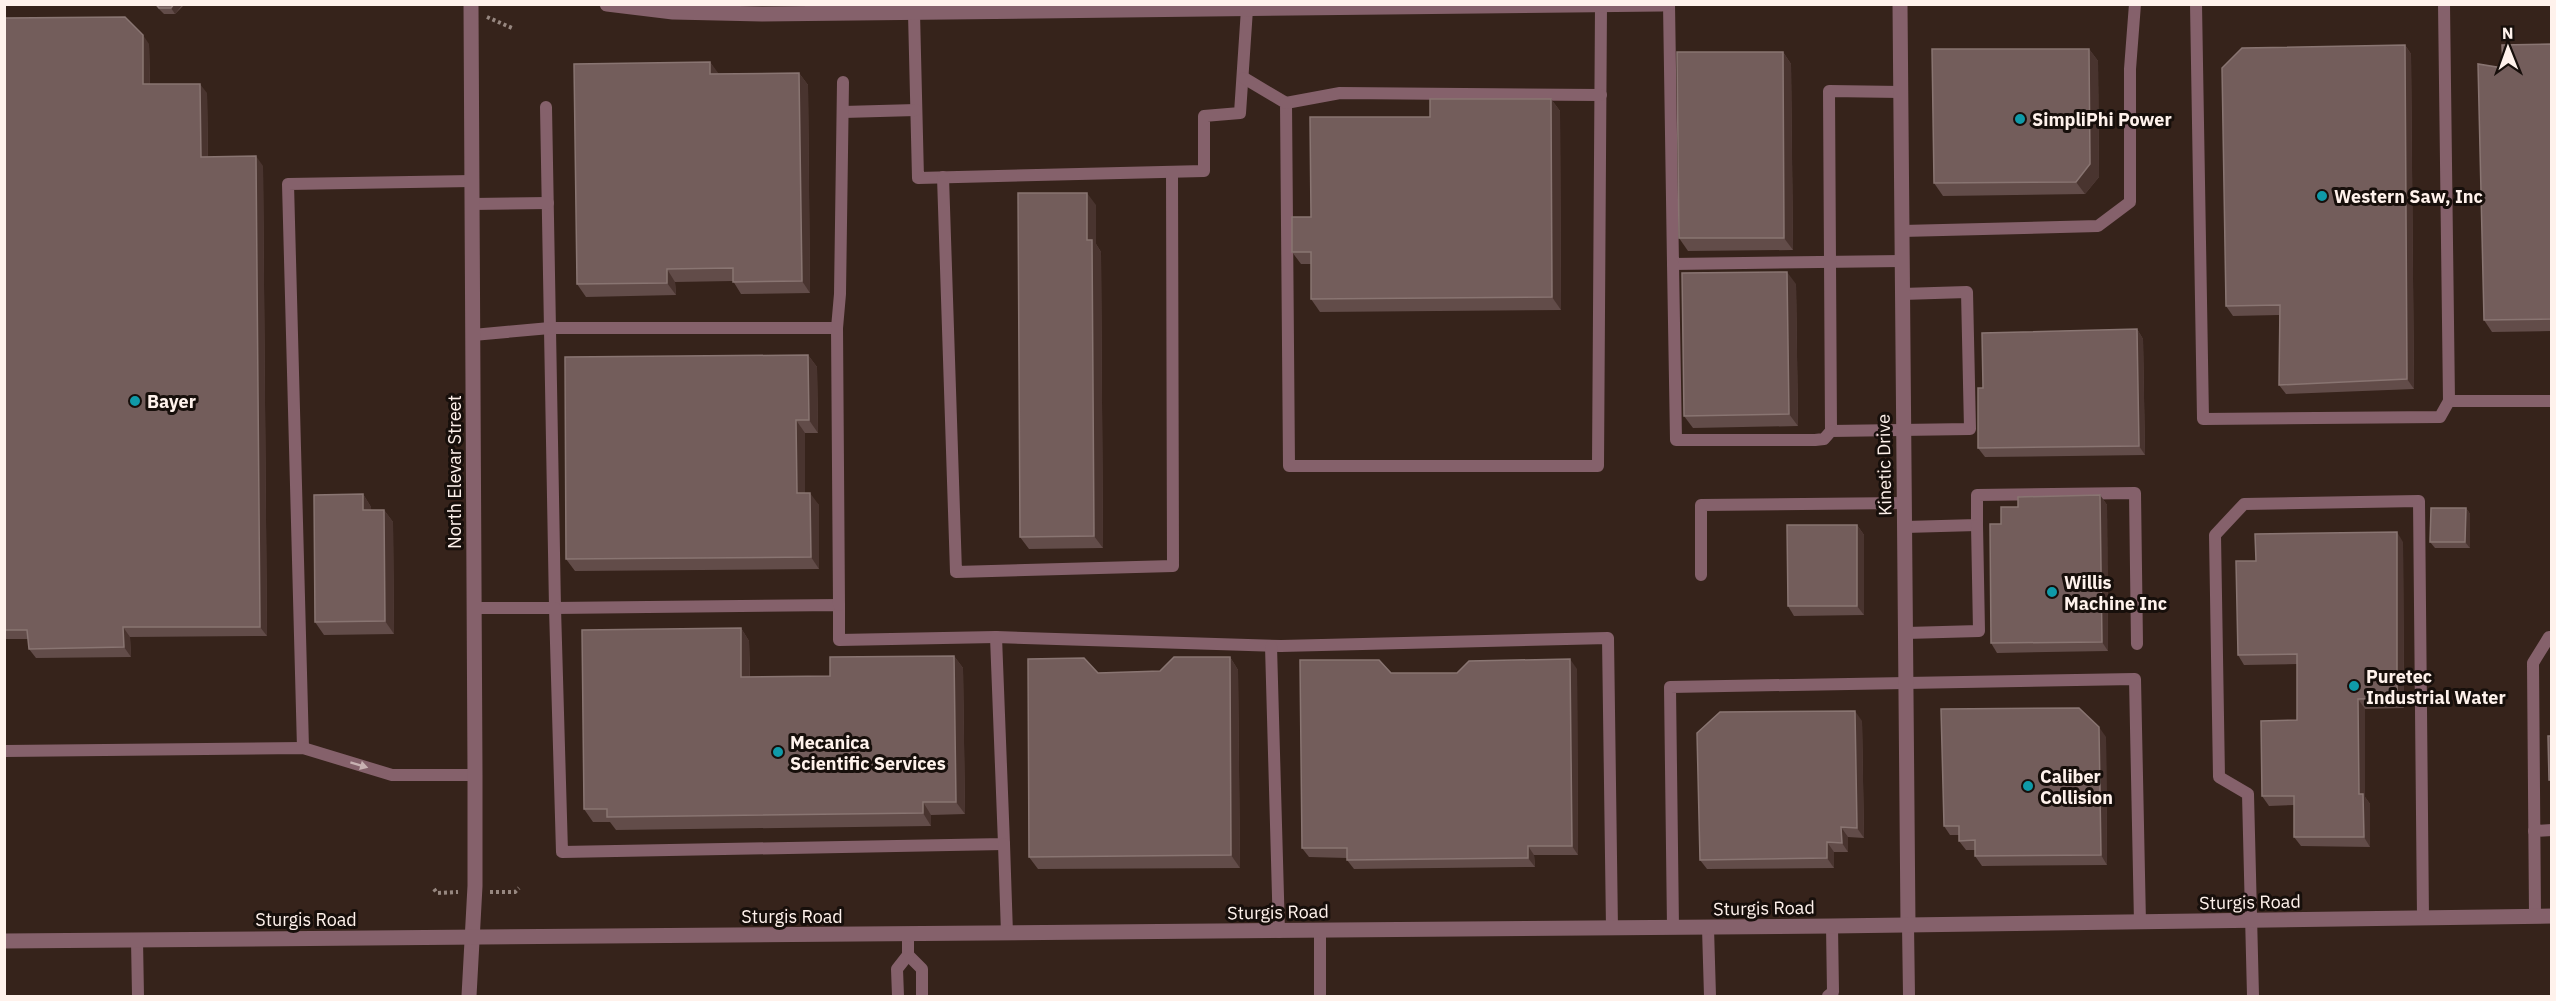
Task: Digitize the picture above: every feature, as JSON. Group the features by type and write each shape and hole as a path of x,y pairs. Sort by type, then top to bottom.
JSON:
{"street":[{"name":"North Elevar Street","path":"469,996 476,775 471,4"},
{"path":"607,4 673,12 914,13 1247,7 1662,4"},
{"name":"Kinetic Drive","path":"1900,4 1908,925"},
{"name":"Sturgis Road","path":"4,941 1708,928 2552,916"}],"lane":[{"path":"1669,4 1676,440 1815,441 1824,439 1831,431 1829,91 1901,92"},
{"path":"1902,231 2098,226 2130,202 2130,69 2135,4"},
{"path":"2196,4 2203,419 2440,417 2449,401 2444,4"},
{"path":"1286,103 1289,466 1598,466 1601,5"},
{"path":"914,13 918,178 1204,171 1204,116 1240,113 1247,7"},
{"path":"1244,78 1286,103 1340,93 1601,95"},
{"path":"843,82 840,294 837,328 839,640 996,637 1271,646 1608,638 1612,928"},
{"path":"546,107 562,852 1004,844"},
{"path":"843,112 916,110"},
{"path":"943,177 956,572 1173,566 1172,172"},
{"path":"303,748 288,184 472,181"},
{"path":"472,204 548,203"},
{"path":"1673,264 1902,261"},
{"path":"1831,431 1970,429 1967,292 1902,294"},
{"path":"473,335 550,328 837,328"},
{"path":"2449,401 2552,401"},
{"path":"1906,633 1979,631 1977,495 2134,493 2137,644"},
{"path":"2253,996 2248,794 2219,777 2215,535 2244,504 2419,501 2423,918"},
{"path":"1701,575 1701,505 1904,503"},
{"path":"1905,527 1977,525"},
{"path":"475,608 839,605"},
{"path":"996,637 1007,934"},
{"path":"2535,916 2533,663 2549,637 2552,637"},
{"path":"1271,646 1279,932"},
{"path":"1673,928 1670,687 2135,679 2140,923"},
{"path":"4,751 303,748 392,775 476,775"},
{"path":"2534,831 2552,830"},
{"path":"1908,925 1909,996"},
{"path":"1828,996 1833,992 1832,926"},
{"path":"1708,928 1710,996"},
{"path":"1320,930 1320,996"},
{"path":"898,996 897,969 908,955 908,935"},
{"path":"137,940 138,996"},
{"path":"908,955 922,969 921,996"}],"building":[{"path":"156,4 174,4 171,8 159,8"},
{"name":"Bayer","path":"125,17 143,35 143,84 200,84 201,157 256,156 260,627 123,627 124,647 29,649 27,630 4,630 4,18"},
{"path":"2552,44 2552,319 2484,320 2478,64 2503,68 2502,45"},
{"name":"Western Saw, Inc","path":"2405,45 2407,379 2279,385 2280,305 2226,306 2222,68 2242,48"},
{"name":"SimpliPhi Power","path":"1932,49 2089,49 2090,164 2076,182 1934,183"},
{"path":"1677,52 1783,52 1784,238 1679,238"},
{"path":"710,62 710,74 799,73 802,281 733,282 733,268 667,269 667,283 577,284 574,64"},
{"path":"1430,99 1551,99 1552,297 1311,299 1311,252 1292,252 1292,217 1311,217 1310,117 1430,117"},
{"path":"1018,193 1087,193 1087,240 1092,240 1094,536 1020,537"},
{"path":"1787,272 1789,414 1684,416 1682,273"},
{"path":"2137,329 2139,446 1978,448 1978,388 1983,388 1982,333"},
{"path":"808,355 809,420 796,420 797,493 810,493 811,557 566,559 565,357"},
{"path":"363,494 363,510 384,510 385,621 315,622 314,495"},
{"name":"Willis Machine Inc","path":"2100,495 2102,642 1991,643 1990,524 2001,524 2001,507 2018,507 2018,497"},
{"path":"2431,508 2466,508 2465,542 2430,542"},
{"path":"1787,525 1857,525 1857,606 1788,606"},
{"name":"Puretec Industrial Water","path":"2397,532 2397,698 2358,699 2359,794 2363,794 2364,837 2294,837 2294,796 2262,796 2261,721 2297,720 2297,654 2238,655 2236,561 2256,561 2255,534"},
{"name":"Mecanica Scientific Services","path":"741,628 741,677 830,676 830,657 954,656 956,802 923,802 923,813 607,817 607,809 584,809 582,630"},
{"path":"1174,657 1230,657 1231,855 1029,857 1028,659 1084,658 1098,673 1160,671"},
{"path":"1570,659 1572,846 1528,846 1528,858 1347,860 1347,848 1302,848 1300,660 1379,660 1391,673 1457,673 1469,661"},
{"name":"Caliber Collision","path":"2079,708 2099,727 2101,855 1975,856 1975,840 1959,841 1959,826 1944,826 1941,709"},
{"path":"1855,711 1857,828 1841,827 1842,843 1827,842 1827,858 1700,860 1697,733 1720,712"},
{"path":"2548,736 2552,736 2552,780 2549,780"}],"place":[{"name":"SimpliPhi Power","path":"2020,119"},
{"name":"Western Saw, Inc","path":"2322,196"},
{"name":"Bayer","path":"135,401"},
{"name":"Willis Machine Inc","path":"2052,592"},
{"name":"Puretec Industrial Water","path":"2354,686"},
{"name":"Mecanica Scientific Services","path":"778,752"},
{"name":"Caliber Collision","path":"2028,786"}]}
